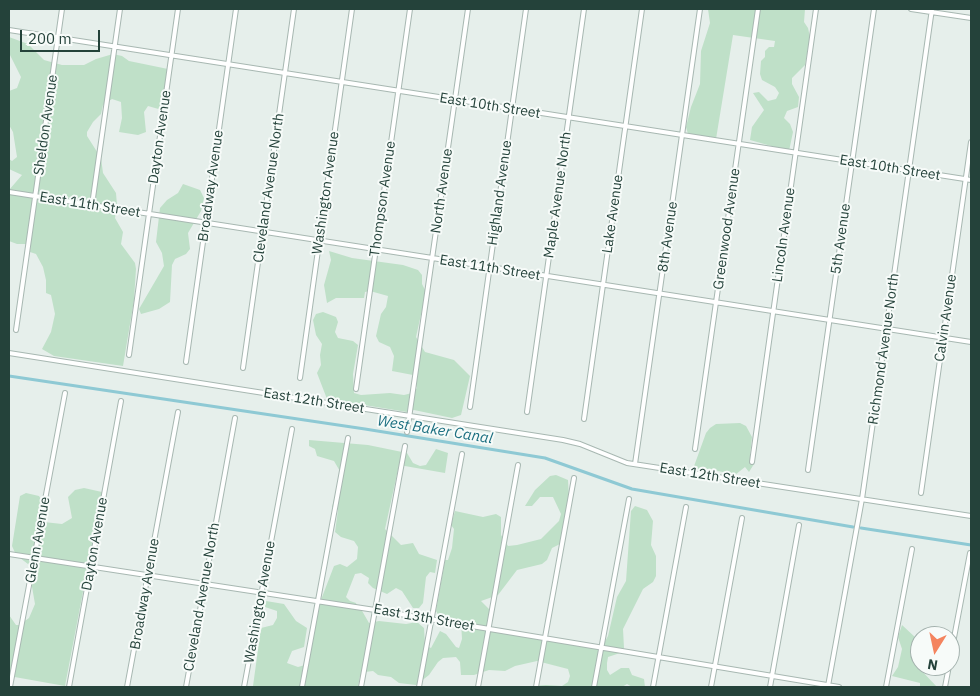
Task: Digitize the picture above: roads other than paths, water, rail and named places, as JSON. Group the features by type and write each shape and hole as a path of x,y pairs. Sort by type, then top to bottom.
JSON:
{"street":[{"name":"Sheldon Avenue","path":"16,330 62,9"},
{"path":"92,205 120,9"},
{"name":"Dayton Avenue","path":"129,355 178,9"},
{"name":"Broadway Avenue","path":"186,362 236,9"},
{"name":"Cleveland Avenue North","path":"243,368 294,9"},
{"name":"Washington Avenue","path":"300,378 352,9"},
{"name":"Thompson Avenue","path":"356,389 410,9"},
{"name":"North Avenue","path":"407,432 468,9"},
{"name":"Highland Avenue","path":"470,407 526,9"},
{"name":"Maple Avenue North","path":"527,412 584,9"},
{"name":"Lake Avenue","path":"584,419 642,9"},
{"name":"8th Avenue","path":"635,464 700,9"},
{"name":"Greenwood Avenue","path":"695,449 758,9"},
{"name":"Lincoln Avenue","path":"752,462 816,9"},
{"name":"5th Avenue","path":"808,470 874,9"},
{"path":"911,9 932,10 971,18"},
{"name":"Richmond Avenue North","path":"828,686 862,499 932,10"},
{"name":"East 10th Street","path":"9,30 971,180"},
{"name":"Calvin Avenue","path":"921,493 971,142"},
{"name":"East 11th Street","path":"9,192 971,342"},
{"name":"East 12th Street","path":"9,353 574,442 614,460 635,464 971,516"},
{"name":"Glenn Avenue","path":"10,687 64,393"},
{"name":"Dayton Avenue","path":"69,687 122,401"},
{"name":"Broadway Avenue","path":"127,687 178,412"},
{"name":"Cleveland Avenue North","path":"186,687 235,418"},
{"name":"Washington Avenue","path":"244,687 292,429"},
{"path":"302,687 348,438"},
{"path":"361,687 405,446"},
{"path":"419,687 462,454"},
{"path":"478,687 518,465"},
{"path":"536,687 574,478"},
{"path":"594,687 629,499"},
{"path":"653,687 686,507"},
{"path":"711,687 742,518"},
{"path":"770,687 799,526"},
{"path":"886,687 912,549"},
{"path":"956,626 970,553"},
{"name":"East 13th Street","path":"9,554 432,619 839,687"}],"waterway":[{"name":"West Baker Canal","path":"9,376 545,458 632,489 853,527"},
{"name":"West Baker Canal","path":"861,528 971,545"}]}
